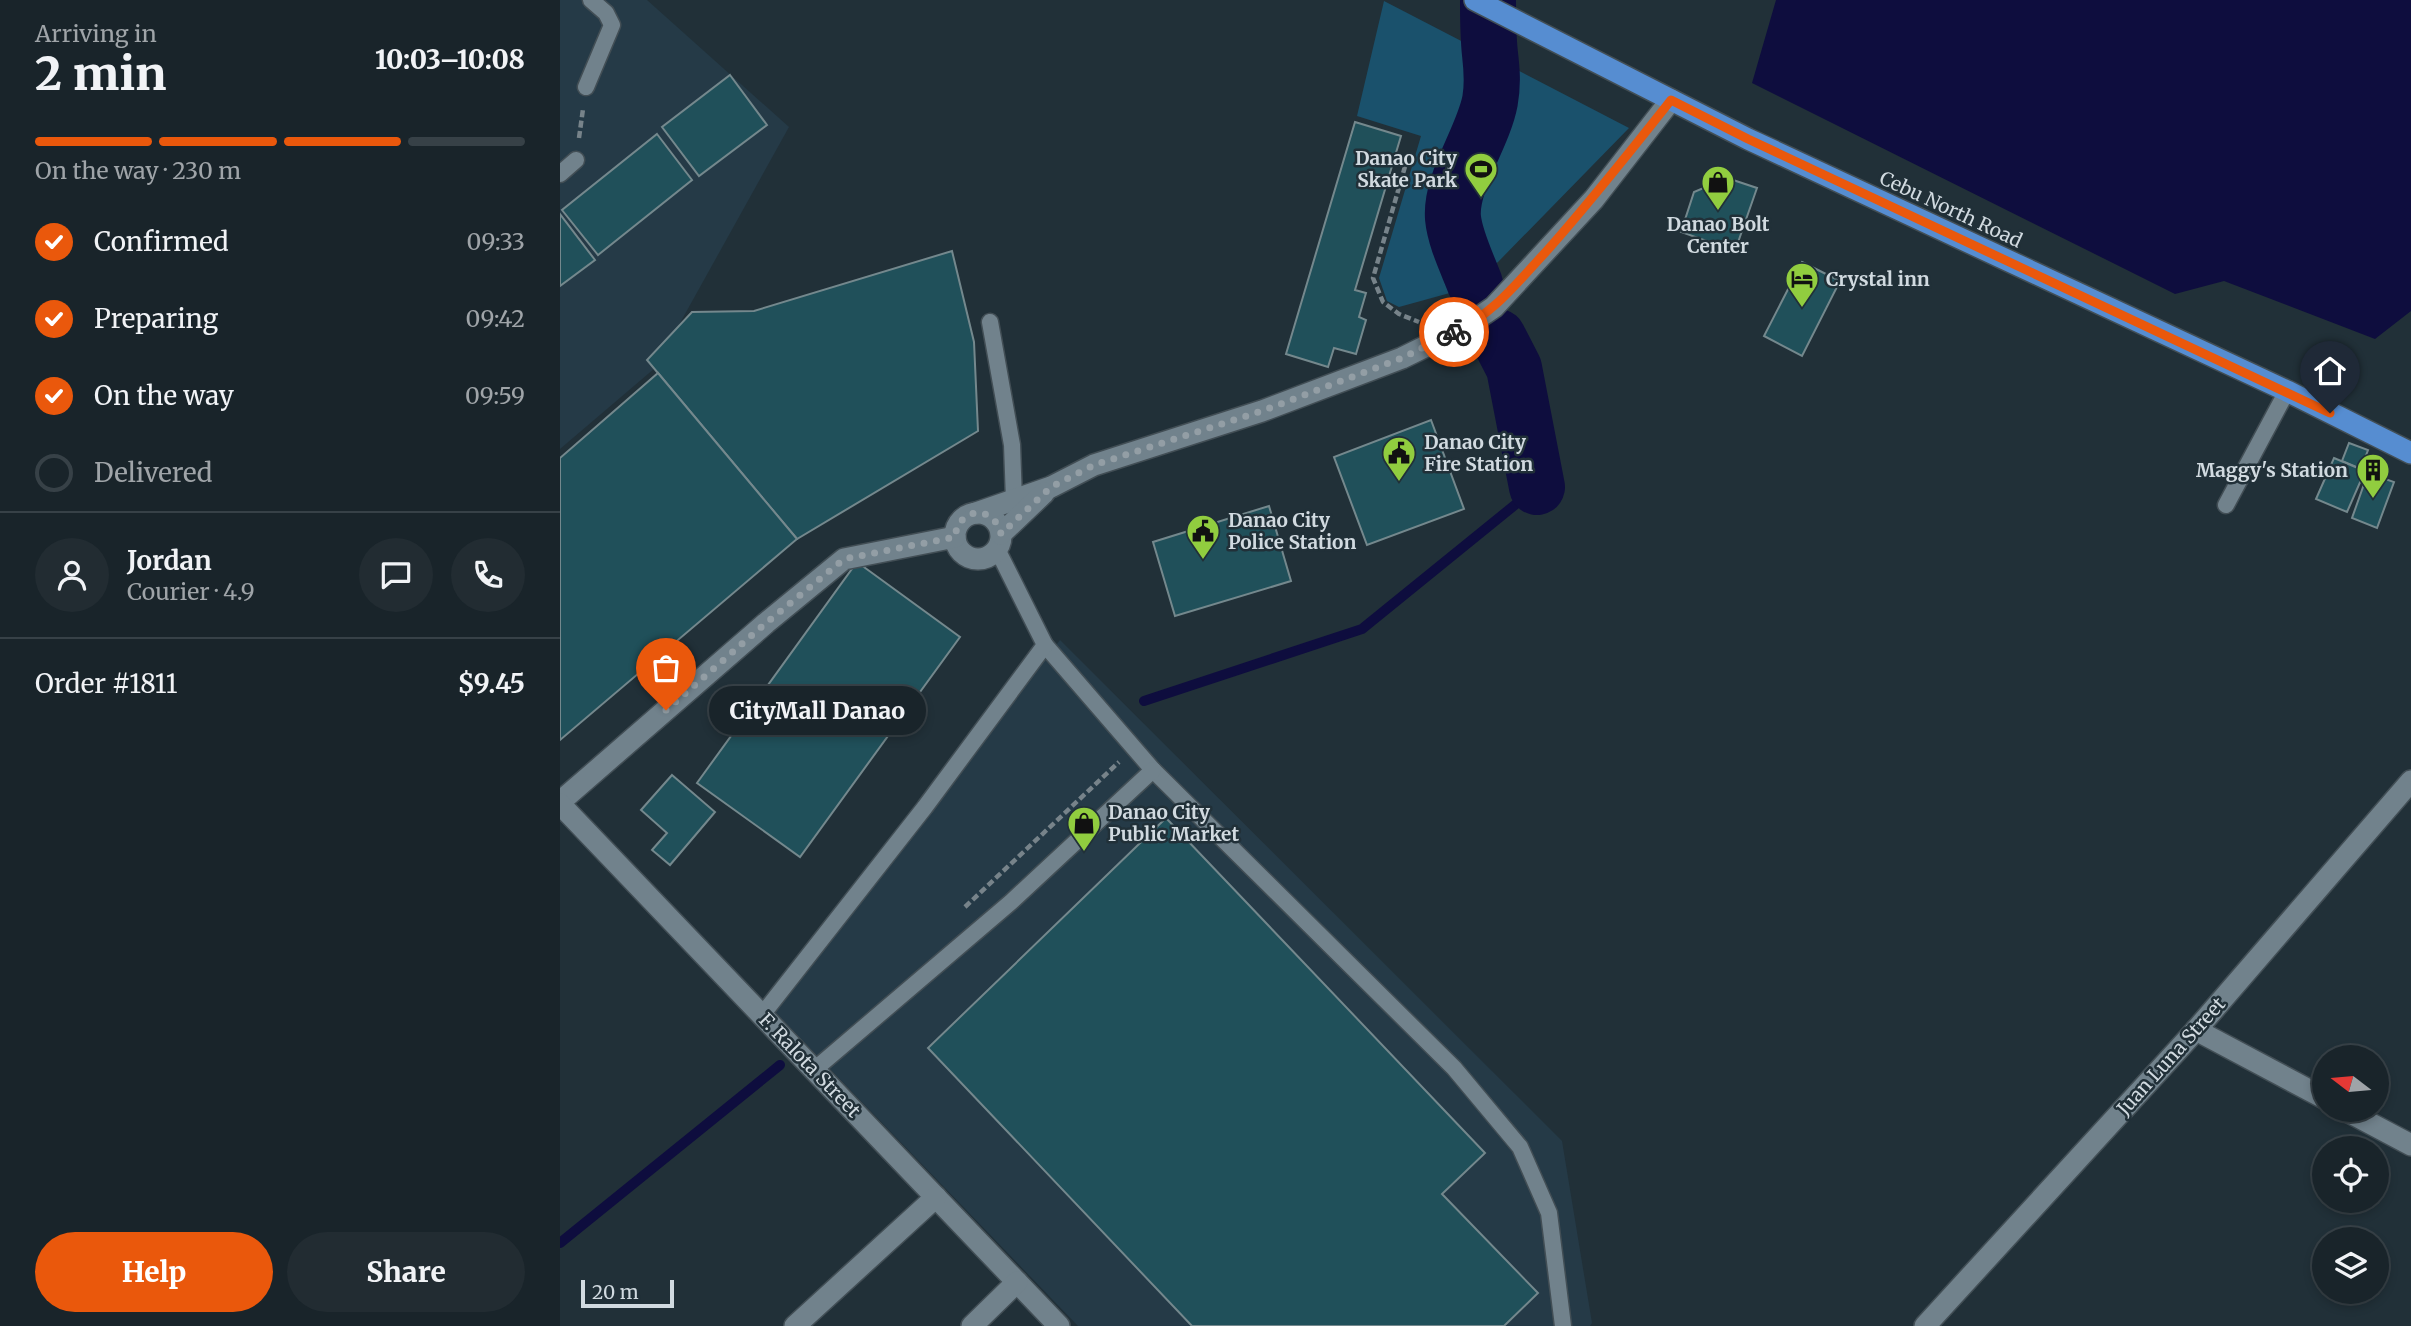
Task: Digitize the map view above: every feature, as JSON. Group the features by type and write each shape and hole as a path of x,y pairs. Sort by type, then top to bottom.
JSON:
{"highway":[{"name":"Cebu North Road","path":"1475,0 1760,145 2287,391 2411,453"}],"street":[{"path":"1051,487 985,558 972,559 961,552 955,537 958,524 964,518 1051,487 1094,465 1250,415 1402,358 1465,327 1494,307 1594,199 1671,100"},
{"path":"976,513 991,516 999,526 999,542"},
{"path":"560,803 766,623 844,559 955,537"},
{"name":"Juan Luna Street","path":"1925,1326 2196,1030 2411,781"},
{"name":"F. Ralota Street","path":"560,803 1059,1326"},
{"path":"2196,1030 2312,1092"},
{"path":"2368,1122 2411,1144"},
{"path":"795,1326 936,1197"},
{"path":"972,1326 1017,1282"}],"lane":[{"path":"586,87 612,25 610,7 591,0"},
{"path":"560,174 576,160"},
{"path":"990,322 1012,445 1014,500"},
{"path":"2226,505 2287,391"},
{"path":"999,542 1045,645 1133,748 1454,1068 1520,1147 1549,1213 1563,1326"},
{"path":"762,1015 925,807 1045,645"},
{"path":"814,1070 1011,901 1153,770"}],"path":[{"path":"576,160 586,87"},
{"path":"1408,156 1373,278 1383,302 1399,314 1450,334"},
{"path":"964,908 1133,748"}],"shaded area":[{"path":"560,0 647,0 789,127 655,368 560,449"},
{"path":"1776,0 2411,0 2411,311 2375,339 2224,281 2175,294 1752,83"},
{"name":"Danao City Skate Park","path":"1384,1 1629,128 1498,262 1457,291 1399,307 1387,301 1379,278 1421,136 1357,116"},
{"name":"Danao City Public Market","path":"1060,640 1562,1141 1592,1323 1590,1326 1078,1326 773,1010"}],"building":[{"path":"730,75 767,125 699,176 662,127"},
{"path":"1355,122 1401,136 1355,290 1366,293 1359,317 1366,320 1356,354 1334,348 1328,367 1286,354"},
{"path":"657,134 692,180 598,255 562,210"},
{"name":"Danao Bolt Center","path":"1727,178 1757,188 1735,251 1681,232 1694,192"},
{"path":"560,214 595,260 560,286"},
{"path":"952,251 974,342 978,431 797,539 647,360 692,312 754,311"},
{"name":"Crystal inn","path":"1802,262 1840,281 1802,356 1764,336"},
{"path":"658,373 797,539 560,740 560,458"},
{"name":"Danao City Fire Station","path":"1431,420 1464,509 1367,545 1334,457"},
{"path":"2349,443 2368,450 2361,469 2342,461"},
{"path":"2334,458 2365,471 2347,512 2316,499"},
{"name":"Maggy's Station","path":"2368,473 2394,482 2377,528 2352,518"},
{"path":"1269,506 1291,581 1175,616 1153,542"},
{"path":"857,562 960,637 800,857 697,783"},
{"path":"672,775 715,812 670,865 652,850 667,833 641,810"},
{"path":"1166,818 1485,1153 1442,1194 1538,1293 1504,1326 1192,1326 928,1048"}],"waterway":[{"path":"1475,284 1456,234 1453,204 1490,101 1492,78 1488,0"},
{"path":"1498,337 1514,368 1537,487"},
{"path":"1144,701 1362,629 1537,487"},
{"path":"560,1243 780,1065"}],"way so far":[{"path":"666,710 844,559 955,537 958,524 976,513 991,516 999,526 1001,534 1051,487 1094,465 1262,411 1402,358 1454,332"}],"place":[{"name":"Danao City Skate Park","path":"1481,199"},
{"name":"Danao Bolt Center","path":"1718,212"},
{"name":"Crystal inn","path":"1802,309"},
{"name":"Danao City Fire Station","path":"1399,483"},
{"name":"Maggy's Station","path":"2373,500"},
{"name":"Danao City Police Station","path":"1203,561"},
{"name":"CityMall Danao","path":"666,710"},
{"name":"Danao City Public Market","path":"1084,853"}],"route":[{"path":"1454,332 1494,307 1594,199 1671,100 1748,139 2330,413"}]}
